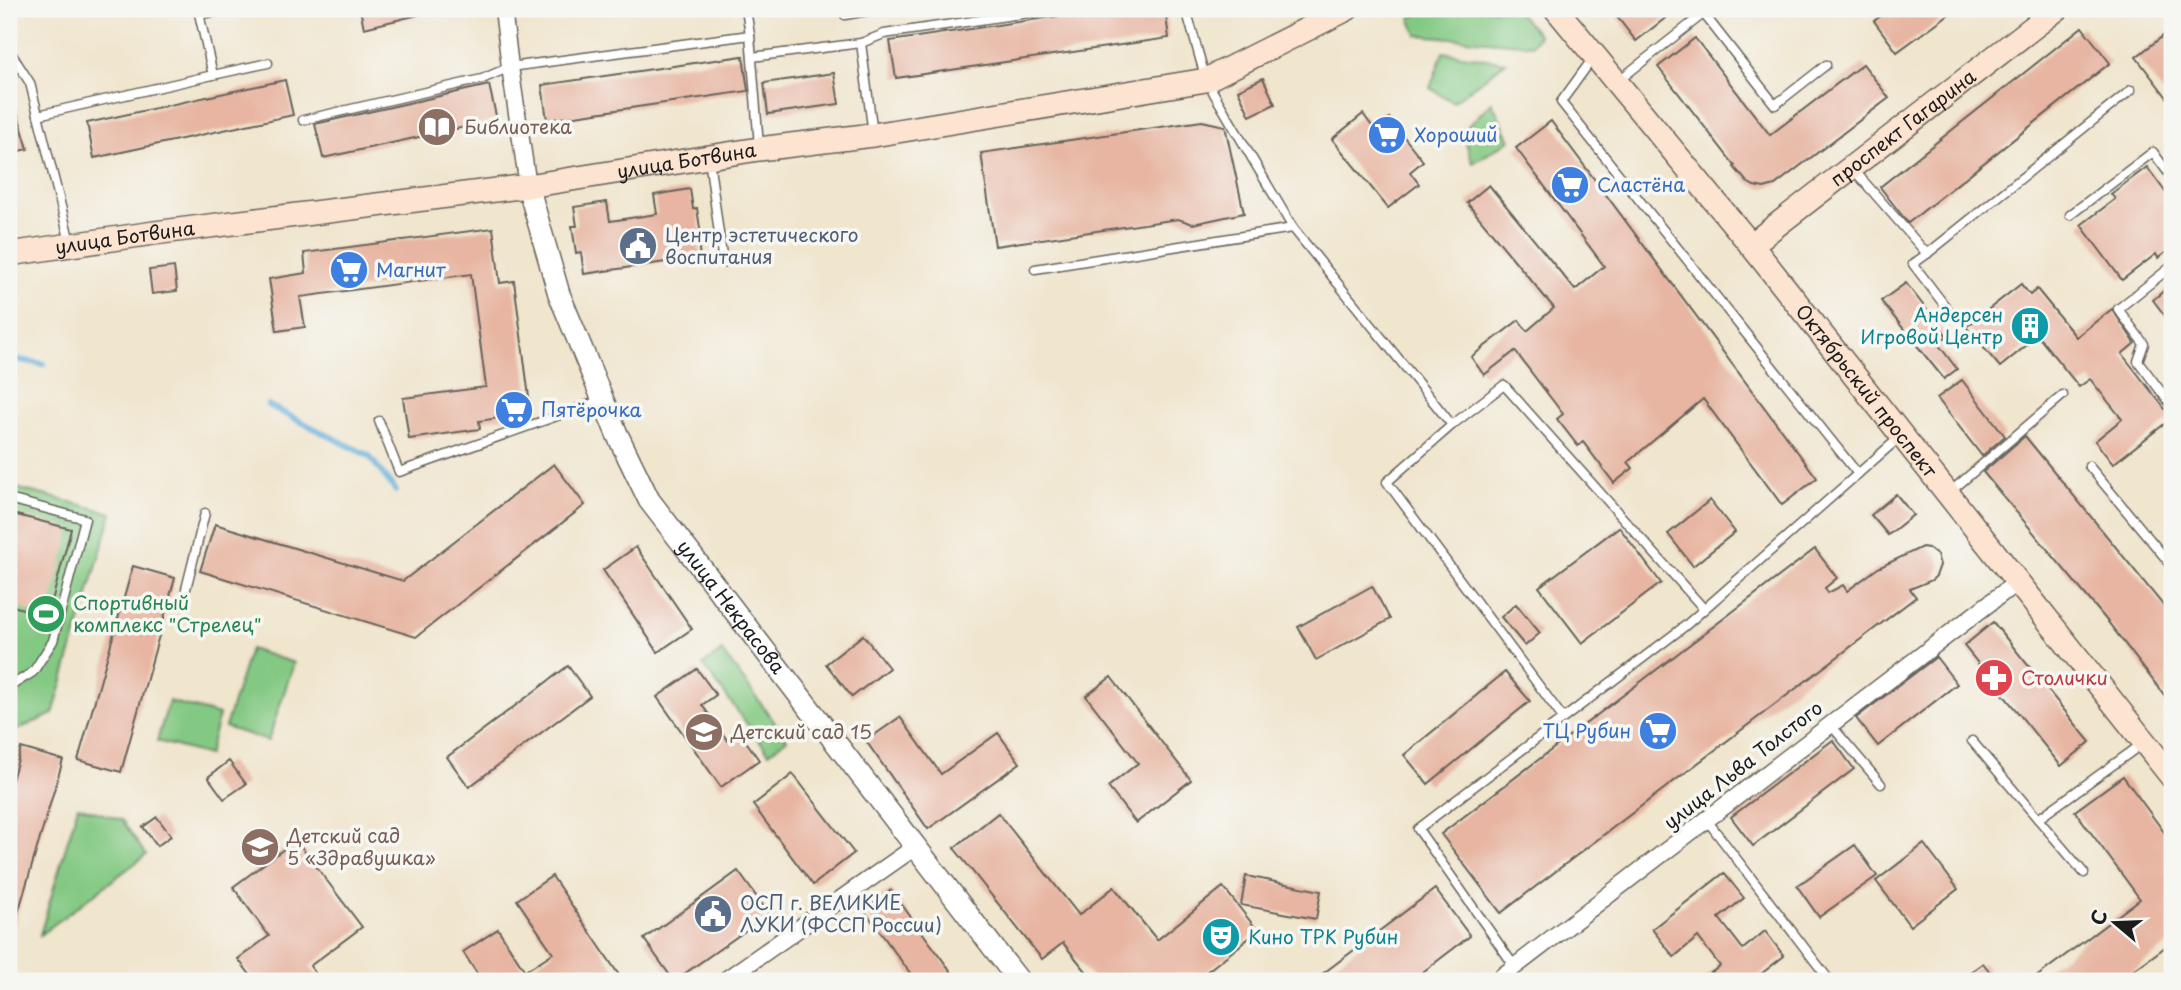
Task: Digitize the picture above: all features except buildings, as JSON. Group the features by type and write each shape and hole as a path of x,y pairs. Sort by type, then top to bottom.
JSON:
{"main road":[{"name":"улица Ботвина","path":"9,254 528,186 759,149 873,135 1206,80 1347,9"},
{"name":"Октябрьский проспект","path":"1556,9 1751,245 2144,742 2166,765"},
{"name":"проспект Гагарина","path":"1751,245 1853,169 2054,10"}],"street":[{"path":"503,9 528,186"},
{"name":"улица Некрасова","path":"528,186 559,294 617,434 649,500 1019,981"},
{"name":"улица Льва Толстого","path":"1496,981 2017,582"},
{"path":"724,981 915,848"}],"lane":[{"path":"213,75 198,11 239,9"},
{"path":"746,9 759,149"},
{"path":"845,15 879,9"},
{"path":"752,57 861,43 884,34 1055,9"},
{"path":"1186,9 1206,80 1293,228 1452,425"},
{"path":"1617,82 1702,11 1775,105 1826,65"},
{"path":"303,120 482,79 510,67 750,35"},
{"path":"861,43 873,135"},
{"path":"9,50 30,83 71,245"},
{"path":"1595,56 1561,102 1858,474"},
{"path":"38,115 268,62"},
{"path":"1952,315 1913,264 2131,90"},
{"path":"2070,215 2153,152 2172,178"},
{"path":"709,157 723,263"},
{"path":"1853,169 1927,254"},
{"path":"1035,269 1293,228"},
{"path":"2172,267 2118,309 2144,344 2138,361 2172,406"},
{"path":"1563,718 1387,482 1504,384 1704,610"},
{"path":"1948,494 2063,396"},
{"path":"379,421 399,472 604,400"},
{"path":"1515,967 1418,829 1704,610 1902,436"},
{"path":"2089,466 2172,566"},
{"path":"9,499 85,519 53,641 33,672 9,687"},
{"path":"186,589 205,513"},
{"path":"1830,724 1881,784"},
{"path":"1972,741 2084,873"},
{"path":"2038,819 2144,742"},
{"path":"1706,819 1830,981"}],"green space":[{"path":"1429,9 1515,9 1539,35 1532,45 1417,35 1410,18"},
{"path":"1443,52 1506,62 1453,102 1430,88"},
{"path":"1492,102 1510,140 1473,163 1462,132"},
{"name":"Спортивный комплекс \"Стрелец\"","path":"9,486 112,513 53,714 9,733"},
{"path":"250,649 294,663 268,741 225,727"},
{"path":"722,651 787,739 769,753 703,665"},
{"path":"169,701 219,715 208,755 157,741"},
{"path":"78,806 122,820 146,855 40,935"}],"waterway":[{"path":"9,358 43,364"},
{"path":"268,405 369,456 396,491"}],"place":[{"name":"Библиотека","path":"437,127"},
{"name":"Хороший","path":"1387,135"},
{"name":"Сластёна","path":"1570,185"},
{"name":"Центр эстетического воспитания","path":"638,246"},
{"name":"Магнит","path":"349,270"},
{"name":"Андерсен Игровой Центр","path":"2030,326"},
{"name":"Пятёрочка","path":"514,410"},
{"name":"Спортивный комплекс \"Стрелец\"","path":"46,614"},
{"name":"Столички","path":"1994,678"},
{"name":"ТЦ Рубин","path":"1658,731"},
{"name":"Детский сад 15","path":"704,732"},
{"name":"Детский сад 5 «Здравушка»","path":"260,847"},
{"name":"ОСП г. ВЕЛИКИЕ ЛУКИ (ФССП России)","path":"713,914"},
{"name":"Кино ТРК Рубин","path":"1221,937"}]}
